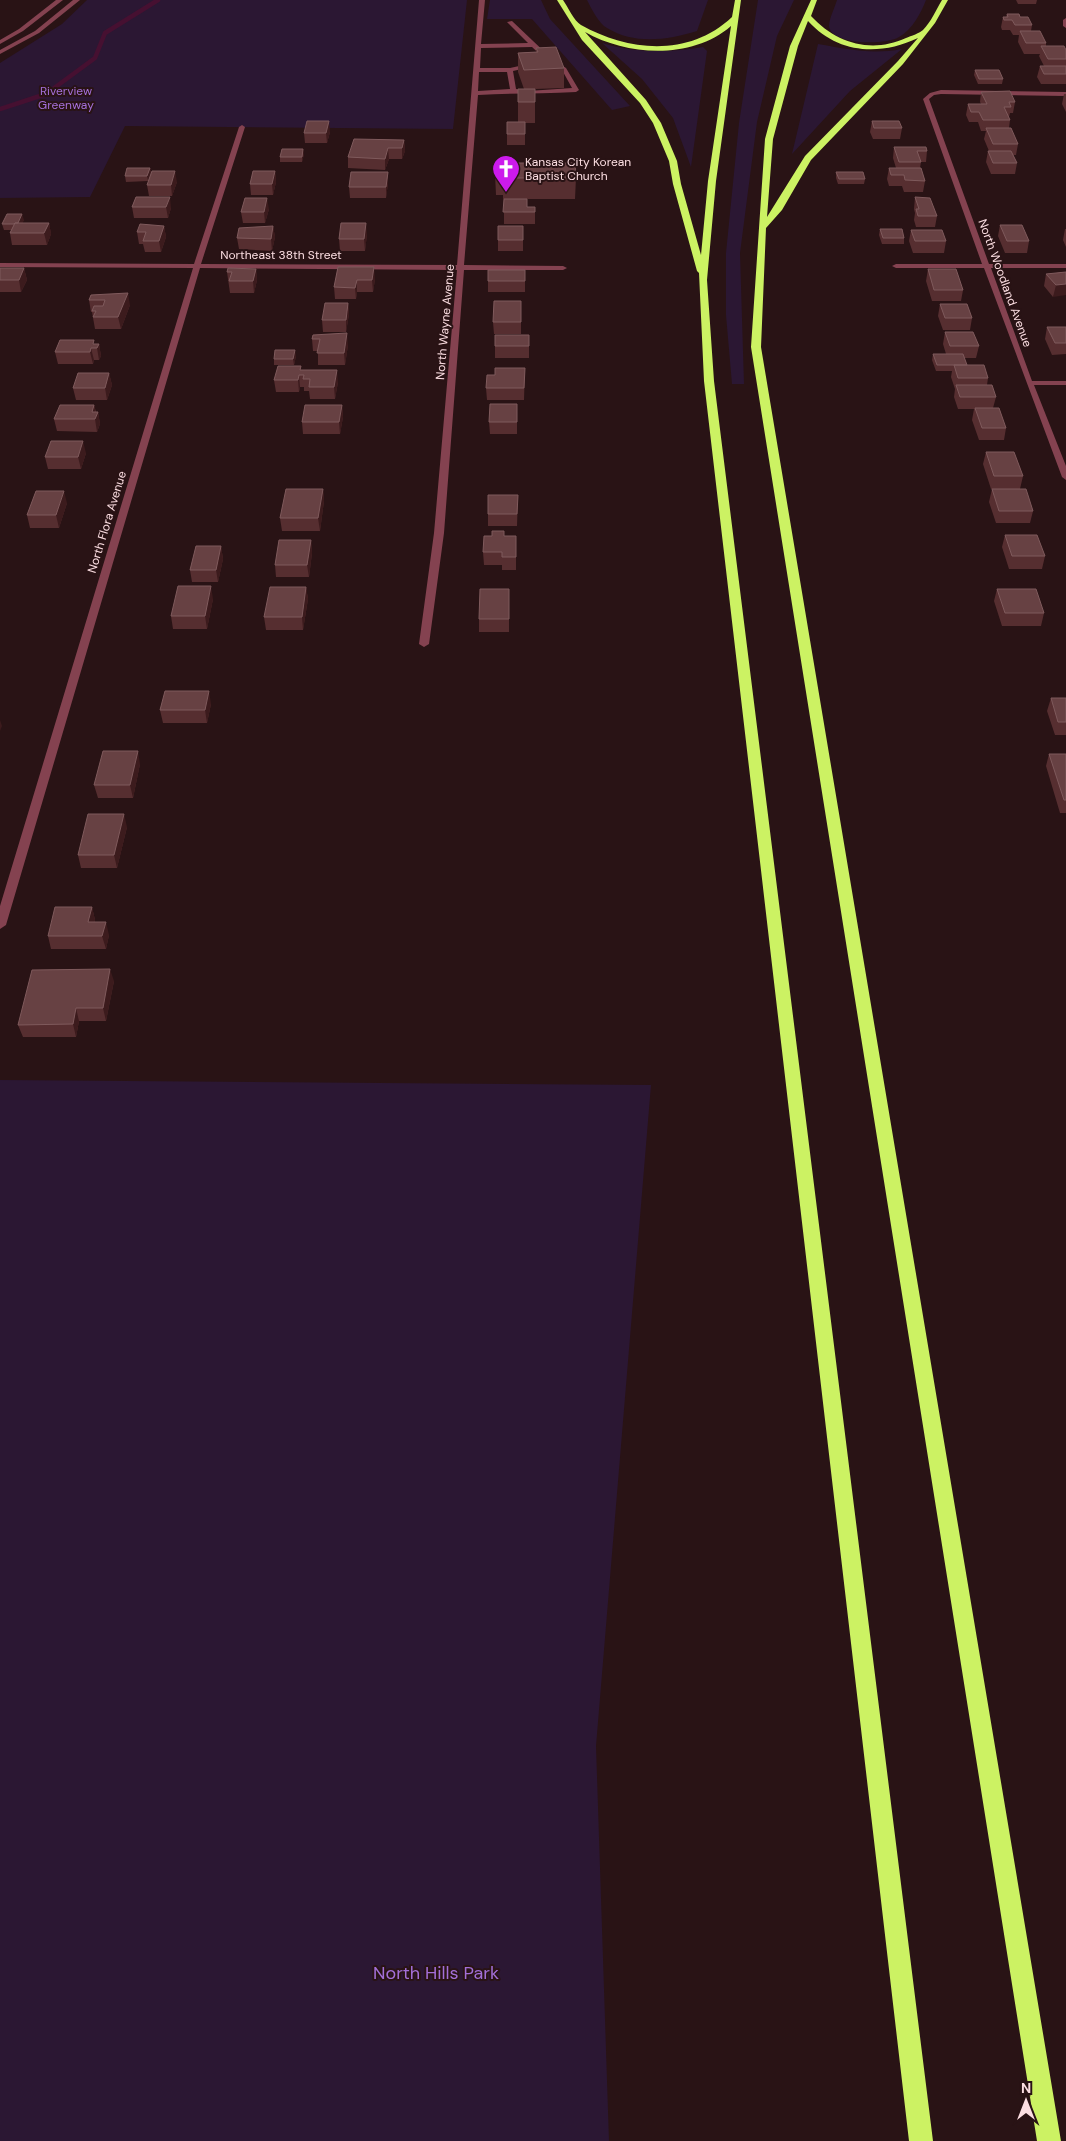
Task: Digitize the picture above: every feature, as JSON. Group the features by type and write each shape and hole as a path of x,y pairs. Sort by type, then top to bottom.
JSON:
{"highway":[{"path":"560,0 585,38 643,102 665,140 673,161 677,184 703,280"},
{"path":"738,0 712,181 703,280 709,381 921,2141"},
{"path":"814,0 794,46 769,139 756,347 1049,2141"},
{"path":"762,228 779,208 806,160 843,119 910,52 945,0"},
{"path":"807,16 825,36 840,43 856,46 878,47 899,45 924,32"},
{"path":"577,25 599,37 616,43 657,47 687,44 707,39 714,36 735,18"}],"street":[{"path":"0,42 21,30 60,0"},
{"path":"0,52 37,32 77,0"},
{"name":"North Wayne Avenue","path":"424,644 439,533 482,0"},
{"path":"1066,20 1066,26"},
{"path":"474,93 513,91 528,93 576,90 564,69 550,61 510,22"},
{"path":"0,42 15,44"},
{"path":"478,46 533,45"},
{"path":"476,70 510,70 550,61"},
{"path":"510,70 513,91"},
{"name":"North Woodland Avenue","path":"1066,94 941,92 928,96 927,103 1029,382 1066,477"},
{"name":"North Flora Avenue","path":"0,926 197,266 242,127"},
{"name":"Northeast 38th Street","path":"0,265 563,268"},
{"path":"896,266 1066,266"},
{"path":"1029,382 1066,382"}],"green space":[{"name":"Riverview Greenway","path":"87,0 467,0 453,129 125,126 90,197 0,198 0,63 62,24"},
{"path":"490,0 541,0 550,19 630,106 612,110 532,19 487,19"},
{"path":"587,0 708,0 697,31 674,37 640,39 629,37 604,26"},
{"path":"758,0 794,0 777,36 757,122 740,253 744,384 732,384 726,315 726,253 739,123"},
{"path":"837,0 926,0 916,21 904,34 893,40 860,42 839,37 832,33 829,23"},
{"path":"602,43 627,49 652,51 703,47 707,51 691,167 673,118 642,79"},
{"path":"818,44 870,51 902,49 850,91 792,154"},
{"name":"North Hills Park","path":"0,1080 651,1085 596,1746 609,2141 0,2141"}],"building":[{"path":"1007,14 1019,14 1020,17 1028,17 1032,25 1015,25 1012,20 1004,20 1003,17 1008,17"},
{"path":"1020,31 1040,31 1046,43 1026,43"},
{"path":"1041,46 1064,46 1066,59 1048,59"},
{"path":"556,47 564,68 524,70 518,53 538,52 536,48"},
{"path":"1040,66 1066,66 1066,74 1044,74"},
{"path":"975,70 999,70 1003,79 979,79"},
{"path":"518,89 535,89 535,102 518,102"},
{"path":"1010,91 1015,102 1009,102 1011,107 1004,107 1010,120 983,120 979,112 971,112 968,104 987,104 981,92"},
{"path":"307,121 329,121 326,133 304,133"},
{"path":"872,121 899,121 902,128 874,128"},
{"path":"507,122 525,122 525,134 507,134"},
{"path":"986,128 1011,128 1018,144 993,144"},
{"path":"354,139 404,140 402,148 388,148 385,159 348,157"},
{"path":"894,147 926,147 927,151 917,151 921,162 899,162"},
{"path":"282,149 303,149 302,157 280,157"},
{"path":"988,151 1011,151 1017,163 993,163"},
{"path":"504,163 575,163 576,178 503,178 503,174 495,174 496,169 504,169"},
{"path":"127,168 150,168 147,176 125,176"},
{"path":"889,168 921,168 925,181 905,180 904,175 891,175"},
{"path":"152,171 175,171 171,185 147,185"},
{"path":"253,171 275,171 272,184 250,184"},
{"path":"351,172 388,172 386,187 349,187"},
{"path":"836,172 863,172 865,179 839,179"},
{"path":"136,197 170,197 166,207 132,207"},
{"path":"915,197 930,198 937,216 918,216 916,209 919,209"},
{"path":"245,198 267,198 264,212 241,212"},
{"path":"504,199 527,199 527,207 535,207 535,212 503,212"},
{"path":"7,214 22,214 18,223 2,224"},
{"path":"15,223 49,223 44,233 10,233"},
{"path":"341,223 366,223 364,239 339,239"},
{"path":"140,224 164,226 159,241 143,241 146,232 137,232"},
{"path":"1000,225 1022,225 1029,241 1007,241"},
{"path":"273,226 271,239 237,238 239,228"},
{"path":"498,226 523,226 523,240 498,240"},
{"path":"880,229 902,229 904,238 883,238"},
{"path":"911,230 942,230 946,241 915,241"},
{"path":"338,267 374,267 372,280 357,280 355,288 334,287"},
{"path":"0,268 24,268 19,280 0,280"},
{"path":"228,268 256,269 253,281 229,281 232,272 227,272"},
{"path":"928,269 956,269 963,290 934,290"},
{"path":"488,270 525,270 525,281 488,281"},
{"path":"1066,272 1066,284 1056,285 1046,274"},
{"path":"128,293 118,317 93,317 96,311 92,311 94,306 103,306 105,300 89,300 91,295"},
{"path":"494,301 521,301 521,322 493,322"},
{"path":"325,303 348,303 346,320 322,320"},
{"path":"940,304 967,304 972,318 945,318"},
{"path":"1047,327 1066,327 1066,343 1055,343"},
{"path":"945,332 973,332 979,346 950,346"},
{"path":"347,333 344,353 317,353 320,339 312,339 313,335"},
{"path":"495,335 529,335 529,346 495,346"},
{"path":"60,340 94,340 93,344 99,344 97,348 91,348 90,352 55,352"},
{"path":"275,350 295,350 293,359 274,359"},
{"path":"933,354 963,354 967,365 937,365"},
{"path":"954,365 984,365 988,378 958,378"},
{"path":"278,366 301,366 300,370 337,370 334,387 309,387 310,379 303,379 304,375 299,375 298,380 274,380"},
{"path":"495,368 525,368 524,388 486,388 487,375 495,375"},
{"path":"78,373 109,373 105,388 73,388"},
{"path":"956,385 992,385 996,397 960,397"},
{"path":"490,404 517,404 517,422 489,422"},
{"path":"60,405 94,405 92,412 98,412 95,419 54,419"},
{"path":"305,405 342,405 339,422 302,422"},
{"path":"975,408 999,408 1006,428 982,428"},
{"path":"51,441 83,441 78,457 45,457"},
{"path":"986,452 1014,452 1023,476 994,476"},
{"path":"286,489 323,489 318,518 280,518"},
{"path":"992,489 1026,489 1033,511 999,511"},
{"path":"36,491 64,491 56,515 27,515"},
{"path":"488,495 518,495 517,514 488,514"},
{"path":"492,531 504,531 504,536 516,536 516,557 502,557 502,552 483,552 484,536 492,536"},
{"path":"1005,535 1037,535 1045,556 1012,556"},
{"path":"279,540 311,540 307,565 275,565"},
{"path":"196,546 221,546 216,570 190,570"},
{"path":"178,586 211,586 205,616 171,616"},
{"path":"270,587 306,587 302,617 264,617"},
{"path":"480,589 509,589 509,619 479,619"},
{"path":"997,589 1036,589 1044,613 1005,613"},
{"path":"165,691 209,691 205,710 160,710"},
{"path":"1051,698 1066,698 1066,722 1058,722"},
{"path":"103,751 138,751 130,785 94,785"},
{"path":"1049,754 1066,754 1066,800 1064,800"},
{"path":"88,814 124,814 114,855 78,855"},
{"path":"55,907 92,907 88,922 106,922 102,936 48,936"},
{"path":"110,969 103,1008 76,1008 73,1024 18,1025 32,970"}],"waterway":[{"path":"0,109 46,94 95,58 105,33 158,0"}],"place":[{"name":"Kansas City Korean Baptist Church","path":"506,193"}]}
